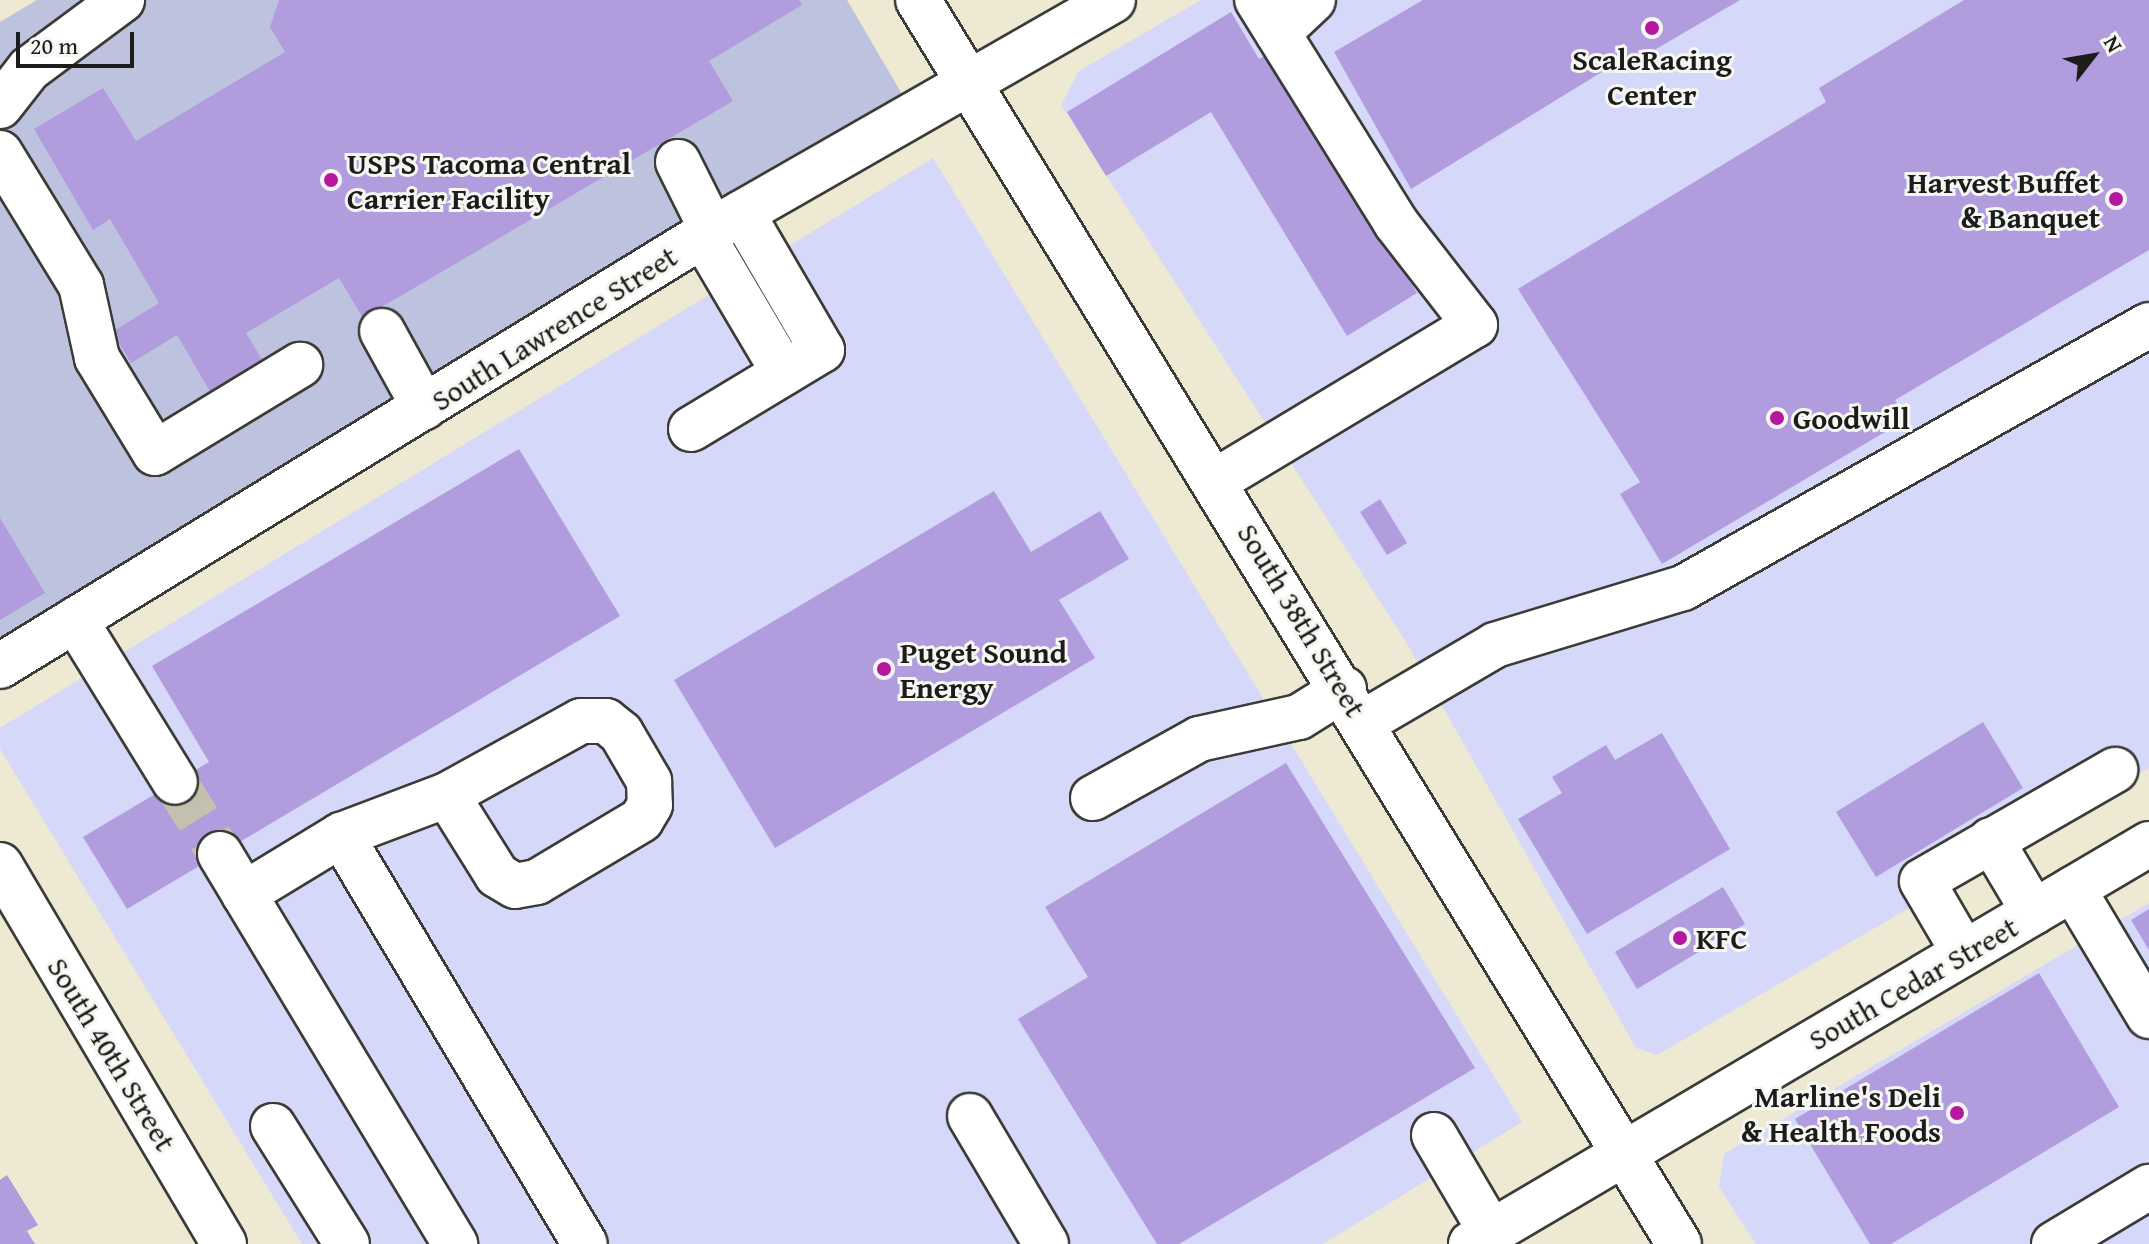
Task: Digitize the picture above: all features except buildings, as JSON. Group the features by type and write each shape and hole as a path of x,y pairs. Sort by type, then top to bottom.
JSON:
{"street":[{"path":"0,106 29,69 122,0"},
{"name":"South 38th Street","path":"918,0 1217,480 1679,1244"},
{"name":"South Lawrence Street","path":"0,666 719,226 1113,0"},
{"path":"1217,480 1475,325 1396,223 1268,16 1313,0"},
{"path":"0,153 81,285 97,358 155,453 300,365"},
{"path":"678,162 719,226 822,350 691,429"},
{"path":"719,226 784,373"},
{"path":"1093,798 1199,739 1354,705 1495,645 1683,588 2149,325"},
{"path":"382,331 424,407"},
{"path":"75,620 175,782"},
{"path":"244,894 341,835 447,795 581,721 606,721 649,781 650,805 641,820 537,882 515,886 497,875 447,795"},
{"path":"1964,953 1922,881 2115,770"},
{"path":"341,835 585,1244"},
{"path":"1991,840 2034,912"},
{"name":"South Cedar Street","path":"1481,1238 2149,844"},
{"path":"220,854 455,1244"},
{"name":"South 40th Street","path":"2,874 224,1244"},
{"path":"2073,889 2149,1016"},
{"path":"970,1116 1046,1244"},
{"path":"273,1126 347,1244"},
{"path":"1434,1135 1481,1238"},
{"path":"2054,1244 2149,1187"}],"shaded area":[{"path":"37,0 847,0 906,101 0,639 0,22"},
{"path":"1201,0 2149,0 2149,768 1657,1055 1636,1048 1406,642 1061,105 1079,71"},
{"path":"933,158 1522,1122 1323,1244 302,1244 0,749 0,728"},
{"path":"2149,903 2149,1244 1756,1244 1719,1187 1724,1154"}],"tunnel":[{"path":"175,782 220,854"}],"place":[{"name":"ScaleRacing Center","path":"1652,28"},
{"name":"USPS Tacoma Central Carrier Facility","path":"331,180"},
{"name":"Harvest Buffet & Banquet","path":"2116,199"},
{"name":"Goodwill","path":"1777,418"},
{"name":"Puget Sound Energy","path":"884,669"},
{"name":"KFC","path":"1680,938"},
{"name":"Marline's Deli & Health Foods","path":"1957,1113"}]}
